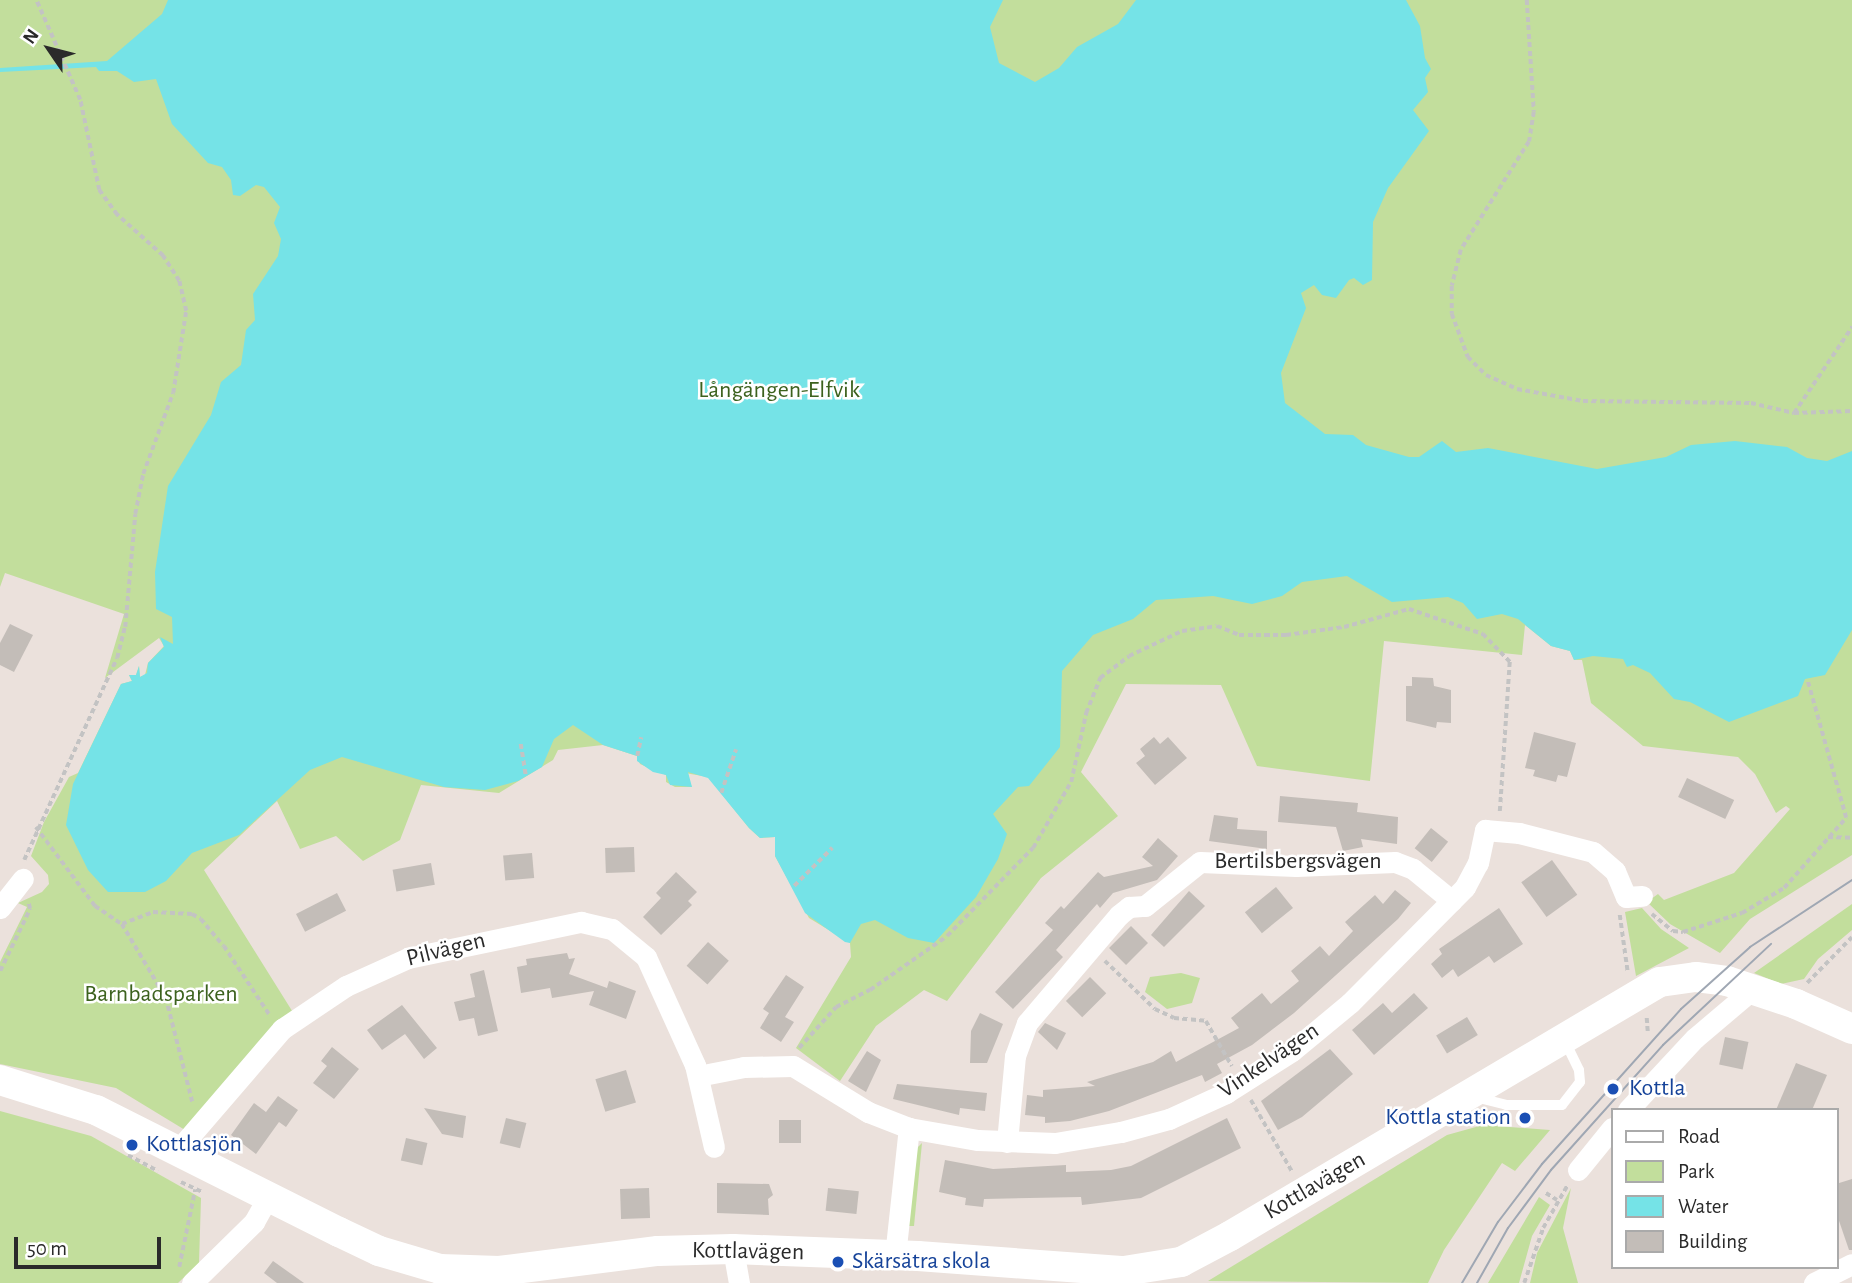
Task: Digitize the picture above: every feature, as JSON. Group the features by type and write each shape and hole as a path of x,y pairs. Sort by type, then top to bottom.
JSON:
{"street":[{"path":"1499,829 1593,852 1615,871 1633,895"},
{"name":"Vinkelvägen","path":"909,1128 1007,1142 1055,1143 1121,1132 1169,1119 1241,1083 1292,1051 1350,1003 1452,901 1476,870 1485,830 1499,829"},
{"name":"Bertilsbergsvägen","path":"1007,1142 1019,1041 1027,1023 1119,915 1129,907 1145,906 1200,862 1296,866 1395,862 1413,869 1452,901"},
{"path":"0,908 23,879"},
{"name":"Pilvägen","path":"178,1150 282,1029 346,986 408,958 530,931 595,923 628,940 646,957 698,1076 714,1147"},
{"name":"Kottlavägen","path":"0,1080 66,1098 178,1150 379,1251 440,1269 499,1271 658,1251 733,1249 895,1256 1124,1271 1181,1262 1469,1096 1636,994 1681,978 1713,978 1754,988 1852,1029"},
{"path":"1630,1108 1695,1038 1754,988"},
{"path":"698,1076 784,1065 808,1074 868,1112 909,1128 895,1256"},
{"path":"1578,1170 1610,1130"},
{"path":"185,1276 254,1222 268,1197"},
{"path":"733,1249 739,1283"},
{"path":"1814,1283 1852,1264"}],"lane":[{"path":"1469,1096 1506,1105 1562,1105 1580,1082 1579,1070 1563,1037"}],"path":[{"path":"0,971 30,909 23,879 25,855 117,658 125,627 135,514 143,474 173,393 186,311 179,281 163,256 117,215 99,190 80,100 36,0"},
{"path":"1527,0 1534,112 1529,142 1461,250 1452,286 1452,314 1468,357 1486,375 1507,385 1583,401 1751,403 1794,413 1852,411"},
{"path":"1794,413 1852,327"},
{"path":"784,1065 836,1007 870,990 947,936 1033,848 1071,782 1086,713 1100,678 1129,656 1182,631 1217,626 1239,635 1286,635 1344,627 1409,609 1483,634 1510,662 1499,829"},
{"path":"1648,1032 1636,994 1629,984 1619,906 1633,895 1673,931 1716,923 1784,888 1846,818 1807,679"},
{"path":"637,756 641,737"},
{"path":"521,744 526,777"},
{"path":"721,793 736,749"},
{"path":"36,827 96,906 122,924 166,998 197,1126"},
{"path":"1828,838 1852,838"},
{"path":"793,886 831,848"},
{"path":"122,924 153,912 192,914 201,919 282,1029"},
{"path":"1091,947 1155,1009 1174,1018 1206,1021 1303,1191"},
{"path":"1524,1283 1557,1200 1578,1170"},
{"path":"185,1276 195,1190"},
{"path":"1546,1194 1557,1200"}],"green space":[{"name":"Långängen-Elfvik","path":"0,0 1852,0 1852,855 1750,919 1720,953 1670,924 1647,902 1658,894 1664,900 1734,873 1790,809 1786,806 1776,813 1755,774 1738,757 1643,746 1591,703 1582,660 1574,660 1570,651 1551,646 1525,625 1522,655 1384,641 1370,781 1257,766 1221,685 1126,684 1081,772 1118,816 1041,878 947,1001 924,990 876,1026 840,1081 796,1048 851,957 850,943 809,918 775,856 775,837 760,838 708,777 685,773 692,787 675,787 666,782 666,775 640,764 637,756 603,745 558,750 553,760 499,793 421,785 400,840 363,861 336,836 300,849 277,801 204,870 294,1014 185,1130 116,1088 0,1064 0,962 27,907 18,903 42,892 49,884 48,875 31,856 44,822 69,777 78,773 121,684 132,681 129,675 136,675 139,666 140,677 145,675 148,663 164,646 159,638 105,678 124,614 5,573 0,587"},
{"path":"1852,904 1852,930 1818,959 1804,979 1781,984 1754,973"},
{"path":"1642,908 1661,929 1689,948 1636,976 1625,912"},
{"path":"1181,973 1200,978 1192,1003 1167,1009 1145,992 1150,977"},
{"path":"0,1111 91,1136 201,1198 199,1263 178,1283 0,1283"},
{"path":"1483,1125 1550,1130 1515,1171 1502,1163 1444,1250 1428,1283 1208,1281 1447,1135"},
{"path":"922,1143 914,1226 905,1226 915,1150"},
{"path":"1571,1188 1563,1228 1578,1283 1530,1283 1537,1253"},
{"path":"1539,1197 1550,1205 1532,1236 1519,1283 1488,1283"}],"water":[{"name":"Långängen-Elfvik","path":"168,0 1003,0 990,27 999,63 1035,82 1059,68 1077,47 1118,24 1136,0 1406,0 1420,26 1425,58 1431,69 1425,78 1428,92 1413,110 1429,131 1388,188 1373,222 1372,280 1363,285 1354,278 1349,280 1336,298 1322,295 1314,285 1301,293 1306,308 1281,373 1285,403 1325,434 1353,435 1366,445 1409,457 1419,457 1442,441 1456,452 1488,448 1597,469 1666,457 1691,445 1735,441 1787,447 1807,458 1827,461 1852,451 1852,630 1825,675 1805,679 1798,696 1729,722 1690,702 1674,699 1650,673 1633,665 1627,667 1623,659 1593,656 1574,660 1570,651 1551,646 1518,619 1502,614 1477,619 1463,603 1448,597 1392,602 1347,576 1302,582 1282,596 1252,604 1213,596 1156,600 1133,619 1093,635 1062,671 1060,747 1029,786 1018,787 993,814 1007,834 998,859 976,897 934,943 908,938 875,920 861,924 850,943 845,942 805,913 775,856 775,837 760,838 708,778 688,772 692,787 670,785 666,775 653,772 637,761 637,756 603,745 573,725 554,739 542,767 518,781 485,790 444,787 342,757 310,770 239,835 192,853 166,881 145,892 108,892 88,870 66,825 73,784 121,684 132,681 129,675 136,675 139,666 140,677 147,673 148,663 164,647 160,637 173,644 172,617 156,609 155,572 168,486 211,415 221,382 241,365 246,330 255,320 253,294 278,256 281,239 274,223 280,207 264,187 256,185 240,196 233,195 231,180 222,167 208,163 172,124 156,79 134,82 117,71 99,71 96,67 0,72 0,68 107,61 162,14"}],"building":[{"path":"10,624 33,635 14,672 0,665 0,643"},
{"path":"1412,677 1433,678 1434,686 1451,690 1451,723 1437,722 1436,728 1406,721 1406,686 1412,686"},
{"path":"1534,732 1576,743 1567,777 1558,775 1556,782 1533,776 1535,770 1525,768"},
{"path":"1154,737 1160,744 1168,737 1187,758 1155,785 1136,763 1145,756 1140,749"},
{"path":"1687,778 1734,800 1725,819 1678,797"},
{"path":"1280,796 1358,803 1357,812 1398,817 1397,844 1361,839 1363,847 1343,851 1336,827 1278,822"},
{"path":"1214,815 1238,818 1237,829 1267,831 1267,849 1209,841"},
{"path":"1431,828 1448,842 1432,862 1415,848"},
{"path":"1158,838 1178,856 1157,880 1113,893 1100,908 1097,904 1056,950 1063,957 1013,1009 995,992 1053,930 1045,923 1061,906 1064,909 1098,872 1104,877 1153,866 1142,857"},
{"path":"634,847 635,872 606,873 605,848"},
{"path":"532,853 534,878 505,880 503,856"},
{"path":"1552,860 1577,895 1547,917 1521,882"},
{"path":"431,863 435,885 396,891 393,870"},
{"path":"676,872 697,892 688,901 692,905 661,935 643,917 661,898 656,893"},
{"path":"1276,887 1293,908 1262,933 1245,912"},
{"path":"1395,890 1411,903 1398,919 1294,1013 1252,1045 1217,1064 1222,1073 1205,1082 1202,1075 1109,1111 1070,1121 1045,1123 1045,1117 1025,1115 1027,1095 1043,1097 1043,1090 1095,1086 1087,1082 1153,1062 1171,1051 1176,1062 1239,1028 1231,1018 1262,993 1271,1004 1299,981 1291,971 1320,946 1329,956 1353,931 1345,922 1375,895 1383,904"},
{"path":"1189,891 1205,906 1164,947 1151,935"},
{"path":"337,893 346,911 305,932 296,914"},
{"path":"1499,908 1523,944 1494,963 1489,956 1458,977 1453,969 1442,978 1431,964 1442,954 1439,949"},
{"path":"1131,926 1148,943 1126,965 1109,948"},
{"path":"708,942 729,961 707,985 687,966"},
{"path":"567,953 569,959 575,958 569,974 607,988 609,981 636,991 626,1019 589,1005 594,991 552,998 550,988 521,993 517,967 527,965 526,959"},
{"path":"484,970 498,1031 478,1036 474,1018 459,1021 454,1002 475,997 470,974"},
{"path":"786,975 804,987 785,1017 794,1022 781,1042 760,1028 769,1013 763,1009"},
{"path":"1090,977 1106,993 1082,1017 1066,1001"},
{"path":"1414,993 1428,1008 1374,1055 1352,1030 1383,1003 1392,1013"},
{"path":"402,1005 437,1048 424,1059 405,1034 382,1050 367,1030"},
{"path":"980,1013 1003,1024 987,1063 970,1063 971,1031"},
{"path":"1467,1017 1478,1035 1447,1054 1436,1036"},
{"path":"1045,1023 1066,1033 1057,1050 1038,1032"},
{"path":"1725,1037 1748,1042 1743,1069 1719,1064"},
{"path":"332,1047 359,1069 334,1099 313,1083 327,1066 321,1061"},
{"path":"1330,1049 1353,1074 1302,1117 1278,1130 1261,1101"},
{"path":"867,1051 881,1060 866,1092 848,1081"},
{"path":"1796,1063 1827,1075 1813,1108 1777,1108"},
{"path":"626,1070 636,1103 605,1112 595,1079"},
{"path":"897,1084 987,1093 985,1111 960,1108 959,1115 893,1099"},
{"path":"278,1096 298,1110 286,1127 279,1122 256,1154 231,1135 254,1103 266,1112"},
{"path":"424,1108 466,1116 463,1138 442,1134"},
{"path":"506,1118 526,1123 520,1148 500,1143"},
{"path":"1227,1118 1241,1148 1141,1198 1082,1205 1081,1197 984,1199 983,1207 965,1205 966,1198 939,1192 945,1160 993,1169 1066,1165 1066,1172 1111,1170 1131,1166"},
{"path":"779,1120 801,1120 801,1143 779,1143"},
{"path":"406,1138 427,1143 422,1165 401,1160"},
{"path":"1852,1179 1852,1250 1849,1250 1838,1218 1838,1183"},
{"path":"717,1183 769,1184 773,1195 768,1199 769,1215 717,1213"},
{"path":"649,1188 650,1218 621,1219 620,1189"},
{"path":"828,1188 859,1191 856,1214 826,1211"},
{"path":"273,1261 304,1283 277,1283 264,1273"}],"tram line":[{"path":"1462,1283 1498,1222 1542,1164 1681,1009 1750,947 1852,880"},
{"path":"1477,1283 1508,1228 1551,1170 1663,1045 1771,944"}],"place":[{"name":"Kottla","path":"1613,1089"},
{"name":"Kottla station","path":"1525,1118"},
{"name":"Kottlasjön","path":"132,1145"},
{"name":"Skärsätra skola","path":"838,1262"}],"park label":[{"name":"Barnbadsparken","path":"161,995"}]}
